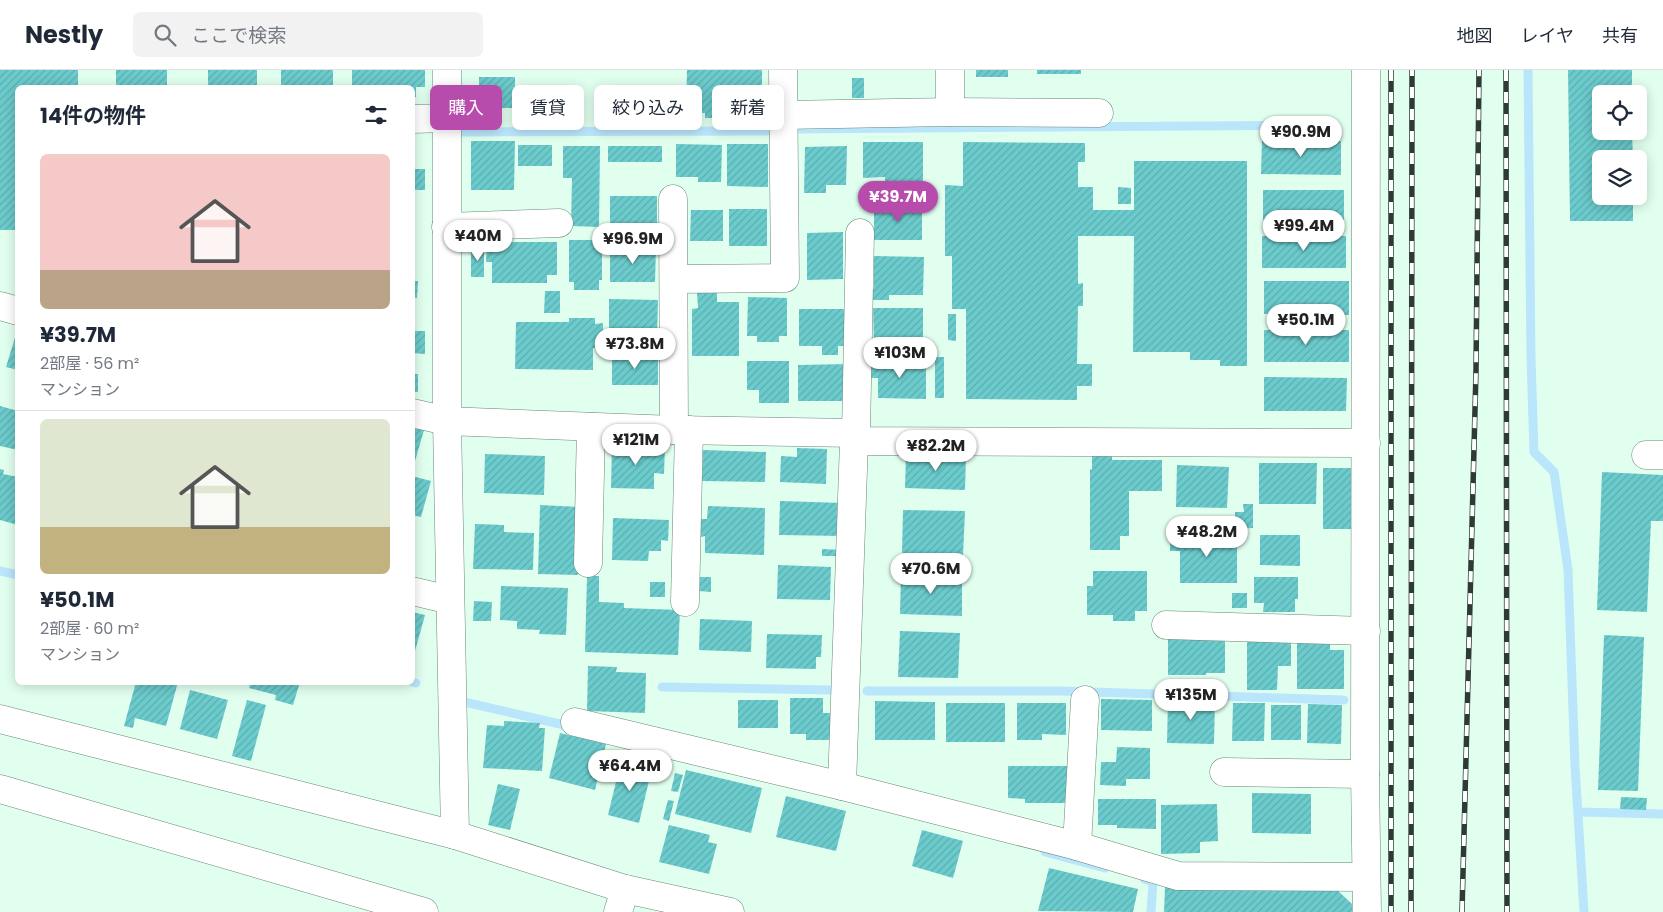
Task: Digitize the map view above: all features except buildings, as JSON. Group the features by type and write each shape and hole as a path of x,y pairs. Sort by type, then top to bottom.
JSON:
{"street":[{"path":"447,70 447,85"},
{"path":"783,70 783,85"},
{"path":"950,70 950,112"},
{"path":"1366,70 1365,774 1367,912"},
{"path":"784,115 950,112 1099,113"},
{"path":"415,118 430,118"},
{"path":"447,130 447,421 455,835"},
{"path":"674,279 785,278 783,130"},
{"path":"674,199 674,279 681,430 685,602"},
{"path":"446,227 558,223"},
{"path":"842,786 855,437 860,232"},
{"path":"0,306 15,309"},
{"path":"415,414 447,421 855,437 1366,443"},
{"path":"588,563 591,427"},
{"path":"415,592 450,600"},
{"path":"1166,625 1366,631"},
{"path":"1077,846 1084,700"},
{"path":"0,719 455,835 622,900 730,912"},
{"path":"575,722 842,786 1077,846 1178,876 1366,878"},
{"path":"1224,772 1365,774"},
{"path":"0,789 424,912"}],"waterway":[{"path":"1528,70 1531,358 1534,452 1554,472 1568,570 1575,766 1584,912"},
{"path":"792,129 1335,125"},
{"path":"459,132 767,131"},
{"path":"0,571 15,574"},
{"path":"662,687 831,690"},
{"path":"867,691 1060,691 1344,700"},
{"path":"460,701 573,727"},
{"path":"1578,812 1663,814"},
{"path":"1045,852 1105,868"},
{"path":"1144,879 1153,882 1151,912"}],"railway":[{"path":"1391,70 1391,912"},
{"path":"1411,912 1412,70"},
{"path":"1462,912 1476,371 1479,70"},
{"path":"1506,70 1507,912"}]}
